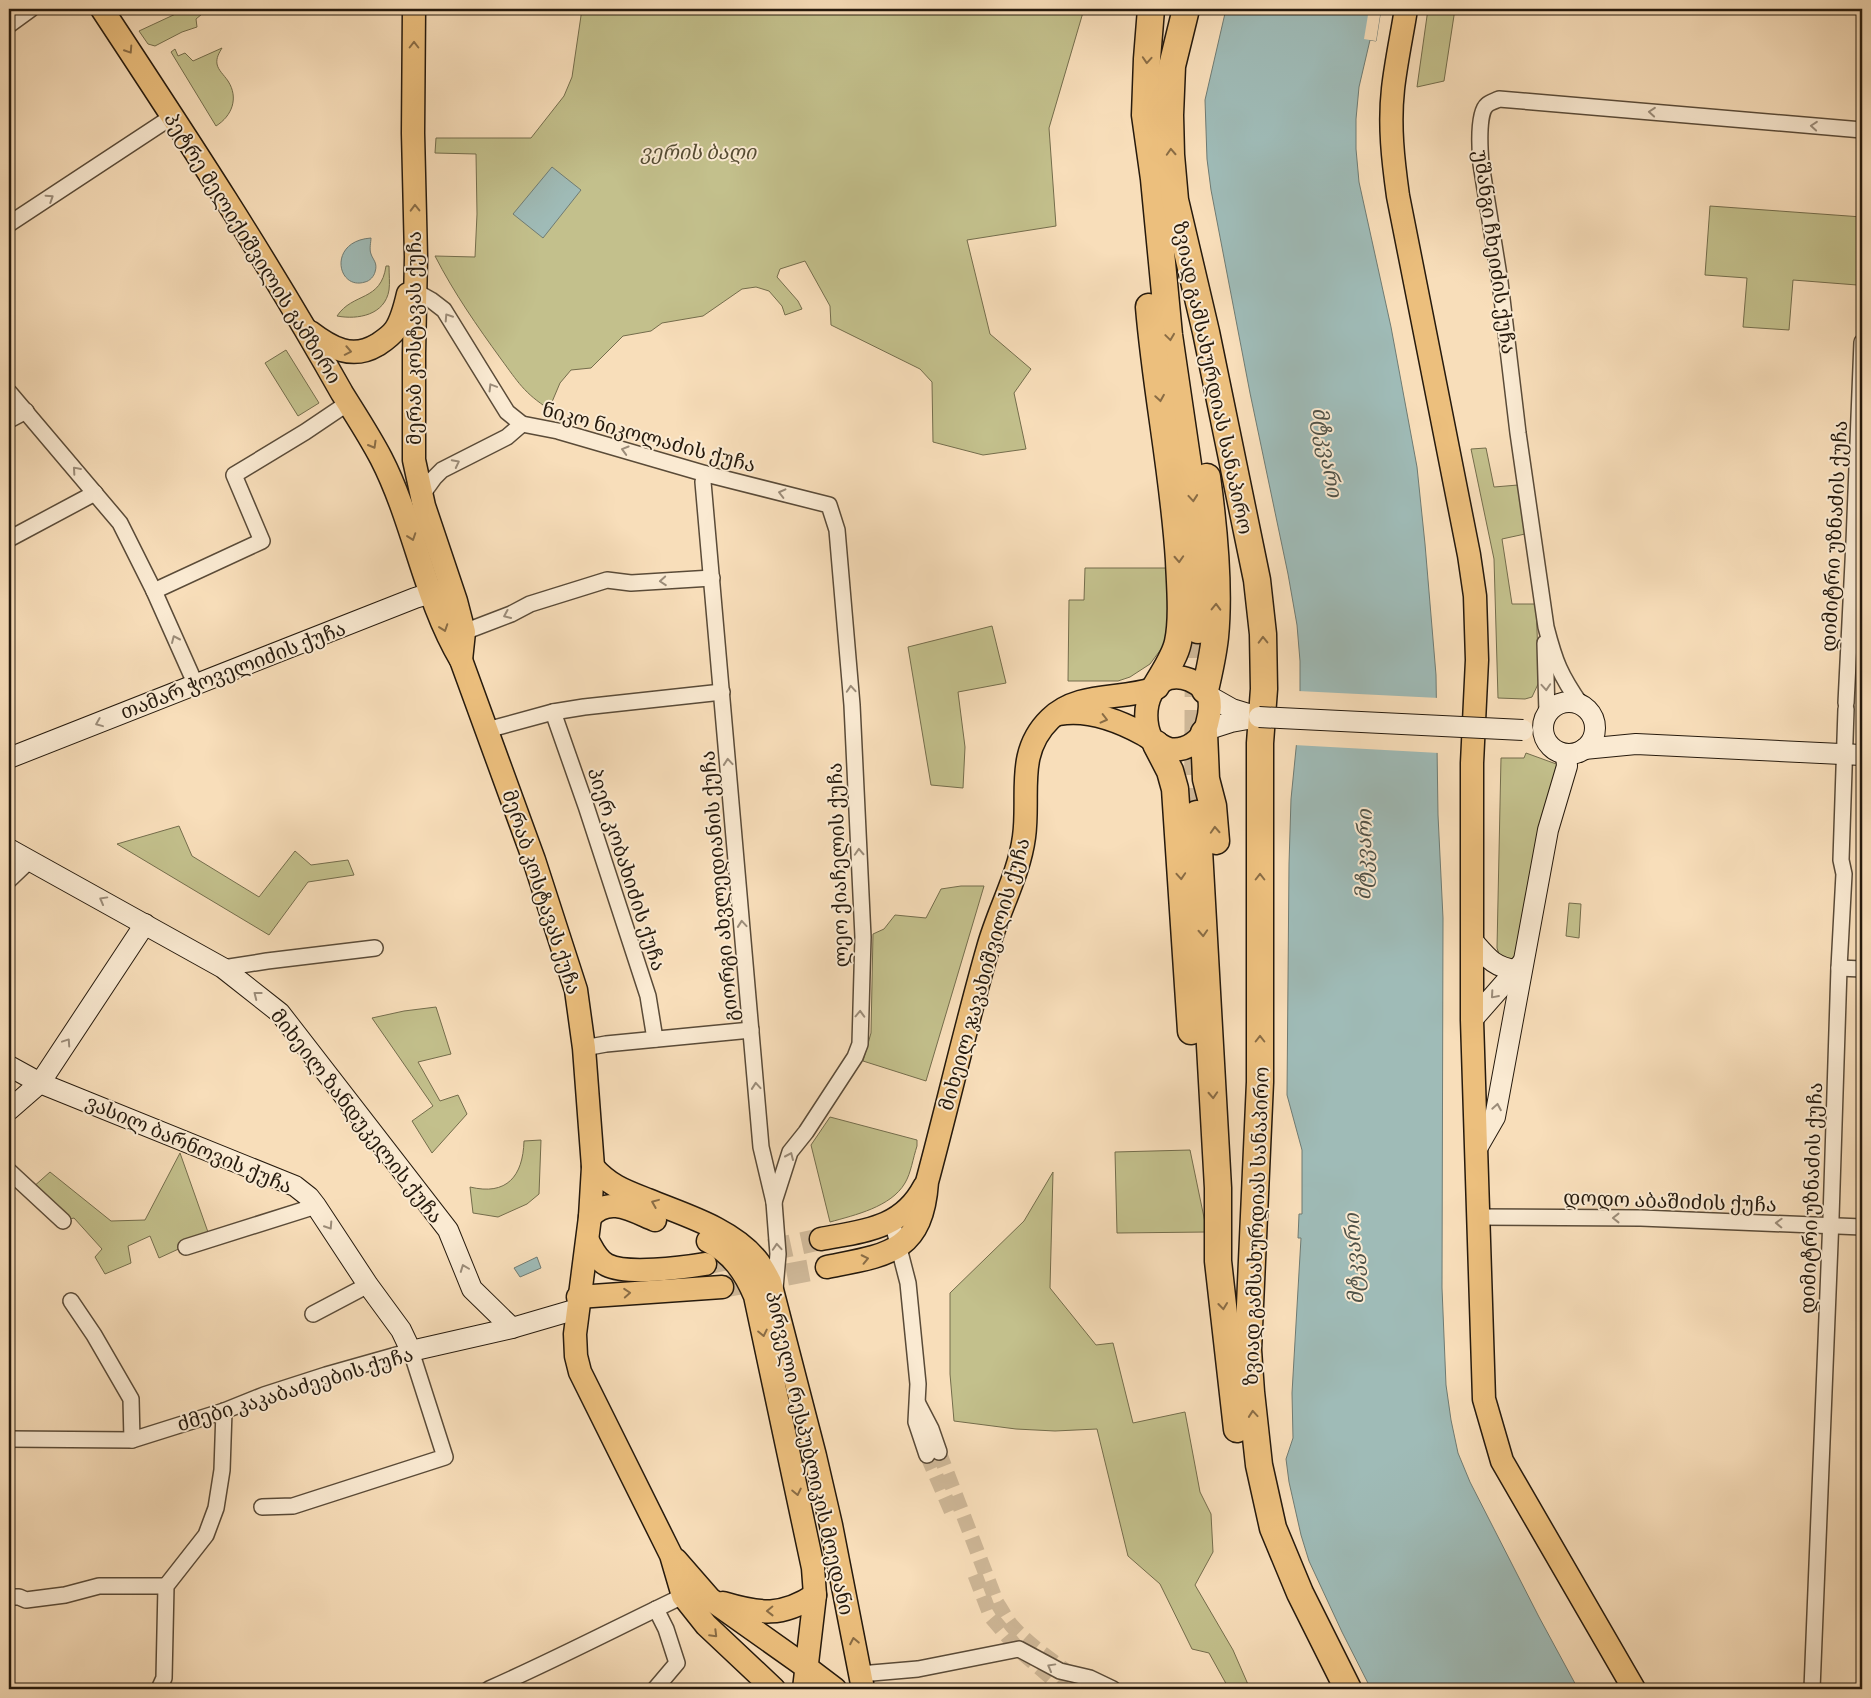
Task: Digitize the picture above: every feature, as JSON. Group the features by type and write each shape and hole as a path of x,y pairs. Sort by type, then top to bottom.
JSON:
{"highway":[{"path":"1152,9 1140,161 1141,206 1152,349 1165,428 1178,537 1180,601 1197,639 1207,693"},
{"name":"ზვიად გამსახურდიას სანაპირო","path":"1186,9 1172,66 1170,115 1175,200 1208,341 1256,580 1263,634 1264,689 1260,743 1260,1082 1248,1350 1259,1465 1273,1528 1300,1593 1348,1689"},
{"path":"1155,688 1171,661 1197,639 1216,580 1213,519 1180,285 1175,200"},
{"path":"1195,804 1206,779 1205,731"},
{"path":"1154,741 1170,771 1175,789 1214,816 1237,1266 1248,1350"},
{"name":"ზვიად გამსახურდიას სანაპირო","path":"1195,804 1198,1141 1204,1194 1218,1257 1234,1405 1244,1474 1251,1509 1274,1578 1306,1644 1333,1689"}],"main road":[{"name":"პეტრე მელიქიშვილის გამზირი","path":"102,9 241,220 381,459 396,491"},
{"name":"მერაბ კოსტავას ქუჩა","path":"414,9 413,134 416,257 413,447 421,496 456,601 464,632 462,660"},
{"name":"ზვიად გამსახურდიას სანაპირო","path":"1172,9 1172,66"},
{"path":"1406,9 1393,89 1392,135 1394,167 1398,196 1469,555 1475,596 1477,660 1472,764 1472,1020 1484,1399 1502,1461 1634,1689"},
{"path":"306,328 326,343 349,352 355,353 382,342 394,331 403,312 416,257"},
{"name":"მერაბ კოსტავას ქუჩა","path":"396,491 447,636 462,660 534,860 576,990 584,1048 592,1167 588,1241 578,1303 575,1339 576,1356 580,1372 672,1555"},
{"name":"მიხეილ ჯავახიშვილის ქუჩა","path":"927,1182 912,1206 892,1221 876,1228 822,1239 831,1243 834,1252 834,1257 828,1267 881,1255 900,1246 920,1220 926,1198 927,1182 988,947 1022,853 1026,821 1026,766 1036,737 1056,714 1077,702 1130,695 1155,688 1163,681 1176,678 1192,681 1207,693"},
{"path":"1154,741 1146,723 1146,714 1148,700 1155,688"},
{"path":"1056,714 1075,713 1122,724 1172,749 1180,749 1191,745 1205,731 1209,713 1207,693"},
{"name":"პირველი რესპუბლიკის მოედანი","path":"592,1167 609,1183 709,1226 736,1242 756,1259 770,1282 829,1516 857,1684"},
{"name":"პირველი რესპუბლიკის მოედანი","path":"590,1217 597,1210 610,1205 632,1210 717,1245 730,1256 746,1275 755,1296 813,1568 815,1595 804,1689"},
{"path":"588,1241 599,1260 616,1269 660,1269 705,1264"},
{"path":"578,1303 722,1287"},
{"path":"672,1555 683,1596 706,1625 766,1682 766,1678 778,1674 781,1668 782,1658 779,1648"},
{"path":"672,1555 710,1599 835,1689"},
{"path":"710,1599 751,1611 783,1610 802,1604 815,1595"}],"street":[{"path":"9,25 31,9"},
{"name":"უშანგი ჩხეიძის ქუჩა","path":"1581,705 1560,672 1554,658 1546,627 1518,433 1500,282 1481,164 1482,116 1486,105 1499,99 1862,130"},
{"path":"9,224 173,116"},
{"path":"415,290 444,310 507,412 522,424"},
{"name":"დიმიტრი უზნაძის ქუჩა","path":"1812,1689 1844,874 1841,860 1853,754 1846,706 1858,542 1862,342"},
{"path":"9,392 120,524 154,591 196,684"},
{"path":"154,591 262,541 234,475 305,432 348,403"},
{"path":"9,420 26,411"},
{"name":"ნიკო ნიკოლაძის ქუჩა","path":"421,496 442,470 507,437 522,424 558,431 706,474 829,504"},
{"name":"გიორგი ახვლედიანის ქუჩა","path":"706,474 704,482 761,1148 774,1202 778,1254 774,1295"},
{"path":"9,539 95,493"},
{"name":"ლეო ქიაჩელის ქუჩა","path":"774,1202 790,1152 806,1132 854,1057 860,1044 863,937 852,706 837,530 829,504"},
{"path":"464,632 511,614 530,604 606,580 632,583 712,578"},
{"path":"432,592 444,592 456,601"},
{"name":"თამარ ჭოველიძის ქუჩა","path":"9,758 432,592"},
{"name":"უშანგი ჩხეიძის ქუჩა","path":"1546,627 1544,650 1546,716"},
{"path":"487,730 553,712 722,692"},
{"path":"1207,693 1232,715"},
{"path":"1476,1150 1495,1117 1520,966 1548,830 1567,766 1575,752 1591,742 1595,733 1594,723 1588,710 1572,702 1554,706 1546,716 1523,730"},
{"name":"პიერ კობახიძის ქუჩა","path":"553,712 648,996 655,1039"},
{"path":"1205,731 1232,715 1523,730 1546,742 1554,750 1575,752 1636,744 1853,754"},
{"path":"1546,716 1543,731 1546,742"},
{"path":"1594,723 1610,735 1636,744"},
{"name":"მიხეილ ზანდუკელის ქუჩა","path":"9,849 223,968 280,1013 448,1230 472,1289 512,1328"},
{"path":"9,880 30,860"},
{"path":"9,1110 40,1083 146,924"},
{"path":"1472,940 1491,961 1502,968 1520,966"},
{"path":"223,968 375,948"},
{"path":"1472,1020 1520,966"},
{"path":"1839,968 1862,969"},
{"path":"584,1048 606,1044 751,1030"},
{"name":"ვასილ ბარნოვის ქუჩა","path":"9,1066 40,1083 295,1186 309,1197 316,1206 368,1285 401,1330 411,1351"},
{"path":"9,1171 63,1221"},
{"path":"186,1247 316,1206"},
{"name":"დოდო აბაშიძის ქუჩა","path":"1478,1217 1641,1218 1862,1227"},
{"path":"892,1221 908,1283 918,1384 916,1422 933,1454"},
{"path":"313,1314 368,1285"},
{"path":"71,1302 94,1335 131,1399 132,1440"},
{"name":"ძმები კაკაბაძეების ქუჩა","path":"9,1439 132,1440 224,1411 264,1395 317,1378 411,1351 512,1328 578,1303"},
{"path":"262,1507 293,1506 445,1457 411,1351"},
{"path":"160,1689 164,1678 166,1586 206,1535 216,1508 222,1470 224,1411"},
{"path":"9,1597 19,1597 26,1600 65,1595 99,1586 166,1586"},
{"path":"489,1689 543,1665 683,1596"},
{"path":"655,1689 677,1662 666,1629 656,1609"},
{"path":"857,1684 918,1669 1019,1649 1060,1671 1090,1678 1113,1689"}],"green space":[{"name":"ვერის ბაღი","path":"582,9 1084,9 1049,128 1056,226 967,240 990,334 1031,369 1014,393 1026,449 983,455 933,442 932,382 920,369 831,325 830,306 805,261 780,269 777,277 798,301 802,309 785,315 782,306 769,291 756,287 742,289 703,316 662,323 651,331 623,336 591,368 571,370 560,383 549,409 527,392 475,322 435,256 475,257 477,214 476,154 435,153 436,138 531,138 564,96 572,77"},
{"path":"1428,9 1455,9 1444,81 1417,87"},
{"path":"182,11 202,14 196,19 197,27 182,32 155,46 148,44 139,31"},
{"path":"222,48 217,58 217,64 231,87 233,100 230,112 216,126 171,52 175,49 178,56 185,53 193,61"},
{"path":"1710,206 1862,217 1857,285 1793,280 1789,330 1743,327 1747,278 1705,275"},
{"path":"386,266 389,266 389,290 382,305 369,314 362,316 337,316 343,308 366,296 378,286 383,278"},
{"path":"286,350 319,403 298,416 265,363"},
{"path":"1486,448 1494,487 1518,485 1525,534 1502,539 1512,604 1536,604 1539,682 1532,697 1525,699 1498,698 1494,559 1471,449"},
{"path":"1085,568 1169,568 1167,641 1150,664 1130,677 1118,681 1068,681 1069,600 1084,600"},
{"path":"992,626 1006,683 958,692 965,747 963,788 931,785 908,647"},
{"path":"1526,753 1559,765 1520,958 1510,960 1500,957 1497,948 1501,758 1524,758"},
{"path":"179,826 192,856 259,897 295,851 311,865 348,860 354,875 308,882 269,935 117,844"},
{"path":"961,886 984,886 926,1081 863,1061 871,1033 873,934 884,929 895,915 926,918 941,889"},
{"path":"1569,903 1581,904 1579,938 1566,936"},
{"path":"436,1007 451,1054 418,1062 440,1101 458,1095 467,1114 432,1153 412,1121 433,1106 372,1018"},
{"path":"830,1117 917,1140 917,1146 905,1183 891,1198 872,1209 830,1222 811,1145"},
{"path":"541,1140 539,1194 527,1204 498,1217 473,1213 470,1187 494,1189 503,1186 516,1173 523,1153 524,1141"},
{"path":"1190,1150 1207,1232 1117,1233 1115,1152"},
{"path":"180,1153 209,1235 159,1258 150,1236 128,1246 131,1263 105,1274 95,1257 102,1249 74,1218 66,1220 32,1188 50,1172 111,1221 145,1220"},
{"path":"1053,1172 1050,1288 1096,1345 1113,1343 1133,1423 1185,1412 1200,1492 1211,1514 1213,1552 1195,1585 1233,1650 1250,1689 1229,1689 1209,1653 1192,1649 1160,1584 1128,1556 1097,1429 1055,1431 1016,1429 954,1421 950,1374 950,1293 1024,1221"}],"water":[{"name":"მტკვარი","path":"1226,9 1381,9 1376,41 1370,40 1359,87 1356,149 1359,182 1391,327 1417,467 1436,675 1438,815 1443,918 1442,1288 1446,1385 1458,1453 1470,1482 1578,1689 1371,1689 1309,1561 1289,1482 1286,1459 1293,1438 1292,1393 1301,1238 1298,1238 1299,1214 1302,1214 1302,1150 1287,1095 1289,864 1291,799 1300,709 1300,661 1297,625 1288,574 1250,393 1211,190 1207,159 1205,100"},
{"path":"552,167 581,190 543,238 513,214"},
{"path":"371,238 370,252 376,266 374,274 367,281 355,283 343,273 342,256 348,247 357,241"},
{"path":"537,1257 541,1268 520,1277 514,1268"}],"pier":[{"path":"1369,9 1381,9 1376,41 1364,39"},
{"path":"1298,691 1439,698 1439,753 1294,745"}],"tunnel":[{"path":"1197,814 1198,630"},
{"path":"705,1264 821,1239"},
{"path":"722,1287 827,1267"},
{"path":"939,1452 997,1603 1012,1626 1021,1635 1089,1689"},
{"path":"927,1455 952,1513"},
{"path":"975,1575 991,1617 1019,1650 1064,1689"}]}
